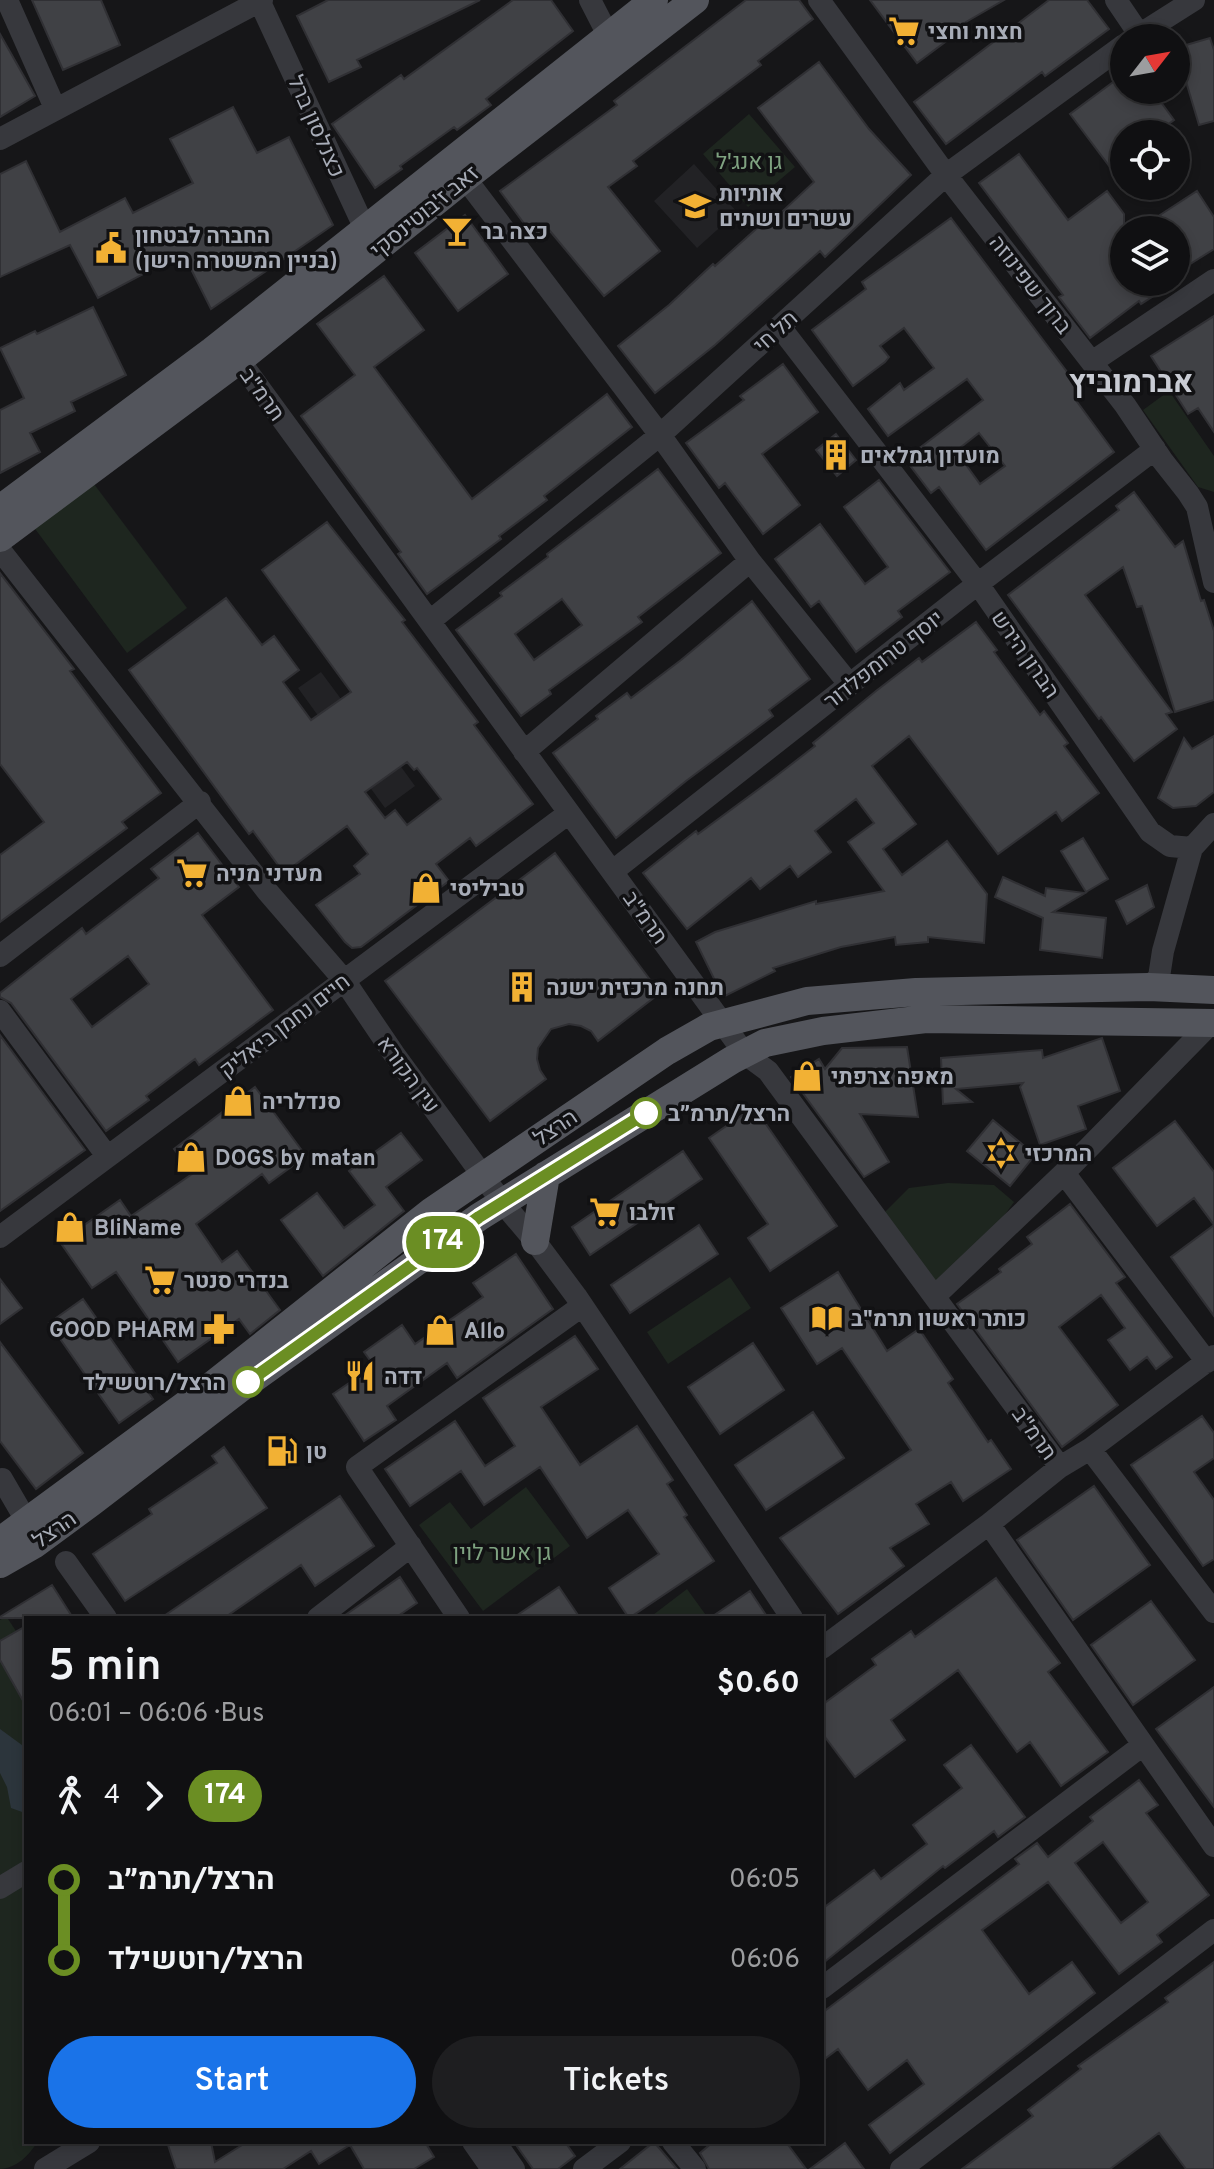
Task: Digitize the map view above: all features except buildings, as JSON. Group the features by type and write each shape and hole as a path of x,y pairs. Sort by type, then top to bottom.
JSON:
{"main road":[{"name":"זאב ז'בוטינסקי","path":"0,538 239,360 370,239 608,35 654,0"},
{"name":"זאב ז'בוטינסקי","path":"0,509 212,351 370,239 465,178 695,0"},
{"name":"הרצל","path":"0,1564 22,1526 215,1383 432,1211 667,1051 709,1027 807,1001 916,992 1149,987 1214,990"},
{"name":"הרצל","path":"22,1526 286,1354 502,1202 765,1043 823,1031 926,1019 1212,1023"},
{"path":"535,1241 546,1175"}],"street":[{"path":"7,0 55,108"},
{"path":"0,139 260,0"},
{"name":"כצנלסון ברל","path":"260,0 370,239"},
{"path":"590,0 608,35"},
{"name":"ברוך שפינוזה","path":"819,0 946,175 1092,362 1155,449 1205,505 1214,582"},
{"path":"1116,0 1126,24"},
{"name":"תל חי","path":"1156,24 1194,0"},
{"name":"תל חי","path":"430,621 660,435 946,175 1110,55"},
{"path":"465,178 660,435 750,561 850,685"},
{"path":"1092,362 1214,280"},
{"name":"הברון הירש","path":"780,327 978,584 1150,832 1170,846 1192,848"},
{"name":"תרמ\"ב","path":"239,360 745,1054 768,1071 1060,1467"},
{"name":"יוסף טרומפלדור","path":"613,871 1155,449"},
{"name":"עין הקורא","path":"0,550 267,891 344,980 502,1202 582,1306 791,1616"},
{"path":"524,752 750,561"},
{"path":"0,956 200,802"},
{"name":"חיים נחמן ביאליק","path":"3,1229 107,1156 569,813"},
{"path":"1149,987 1159,977 1163,951 1192,848 1214,824"},
{"path":"0,1011 107,1156"},
{"path":"935,1296 1064,1173 1212,1023"},
{"path":"824,1647 1060,1467 1090,1449 1210,1359 1064,1173"},
{"path":"458,1616 357,1467 582,1306"},
{"path":"1090,1449 1214,1612"},
{"path":"1,1477 22,1526"},
{"path":"989,1524 1214,1846"},
{"path":"321,1616 411,1546"},
{"path":"66,1562 105,1616"},
{"path":"824,1986 1143,1745"},
{"path":"0,1888 24,1873"},
{"path":"901,2169 1214,1930"},
{"path":"45,2169 86,2144"},
{"path":"474,2144 492,2169"},
{"path":"496,2144 514,2169"},
{"path":"584,2169 617,2144"},
{"path":"675,2144 695,2169"}],"shaded area":[{"name":"אותיות עשרים ושתים","path":"694,164 737,212 697,248 654,201"},
{"path":"321,672 344,703 351,698 415,786 385,808 298,688"},
{"path":"0,1729 24,1747 24,1813 11,1808 7,1787 0,1773"}],"green space":[{"name":"גן אנג'ל","path":"749,114 795,167 748,207 703,154"},
{"path":"1169,391 1214,456 1214,492 1198,487 1143,410"},
{"path":"91,480 187,608 127,653 30,522"},
{"path":"948,1183 994,1185 1014,1202 990,1235 934,1286 882,1215 909,1188"},
{"path":"730,1277 751,1308 668,1364 647,1332"},
{"name":"גן אשר לוין","path":"526,1487 570,1546 483,1611 419,1525 450,1502 471,1529"},
{"path":"687,1589 707,1616 652,1616"},
{"path":"6,1616 24,1643 24,2144 36,2144 22,2160 0,2169 0,1620"}],"bus line":[{"name":"174","path":"248,1382 479,1217 646,1113"}],"place":[{"name":"חצות וחצי","path":"904,31"},
{"name":"אותיות עשרים ושתים","path":"695,206"},
{"name":"כצה בר","path":"457,231"},
{"name":"החברה לבטחון (בניין המשטרה הישן)","path":"111,248"},
{"name":"מועדון גמלאים","path":"836,455"},
{"name":"מעדני מניה","path":"192,873"},
{"name":"טביליסי","path":"426,888"},
{"name":"תחנה מרכזית ישנה","path":"522,987"},
{"name":"מאפה צרפתי","path":"807,1076"},
{"name":"סנדלריה","path":"238,1101"},
{"name":"הרצל/תרמ״ב","path":"646,1113"},
{"name":"המרכזי","path":"1001,1153"},
{"name":"DOGS by matan","path":"191,1157"},
{"name":"זולבו","path":"605,1212"},
{"name":"BliName","path":"70,1227"},
{"name":"בנדרי סנטר","path":"160,1280"},
{"name":"כותר ראשון תרמ\"ב","path":"827,1318"},
{"name":"GOOD PHARM","path":"219,1329"},
{"name":"Allo","path":"440,1330"},
{"name":"דדה","path":"360,1376"},
{"name":"הרצל/רוטשילד","path":"248,1382"},
{"name":"טן","path":"282,1451"}],"district":[{"name":"אברמוביץ","path":"1131,382"}]}
